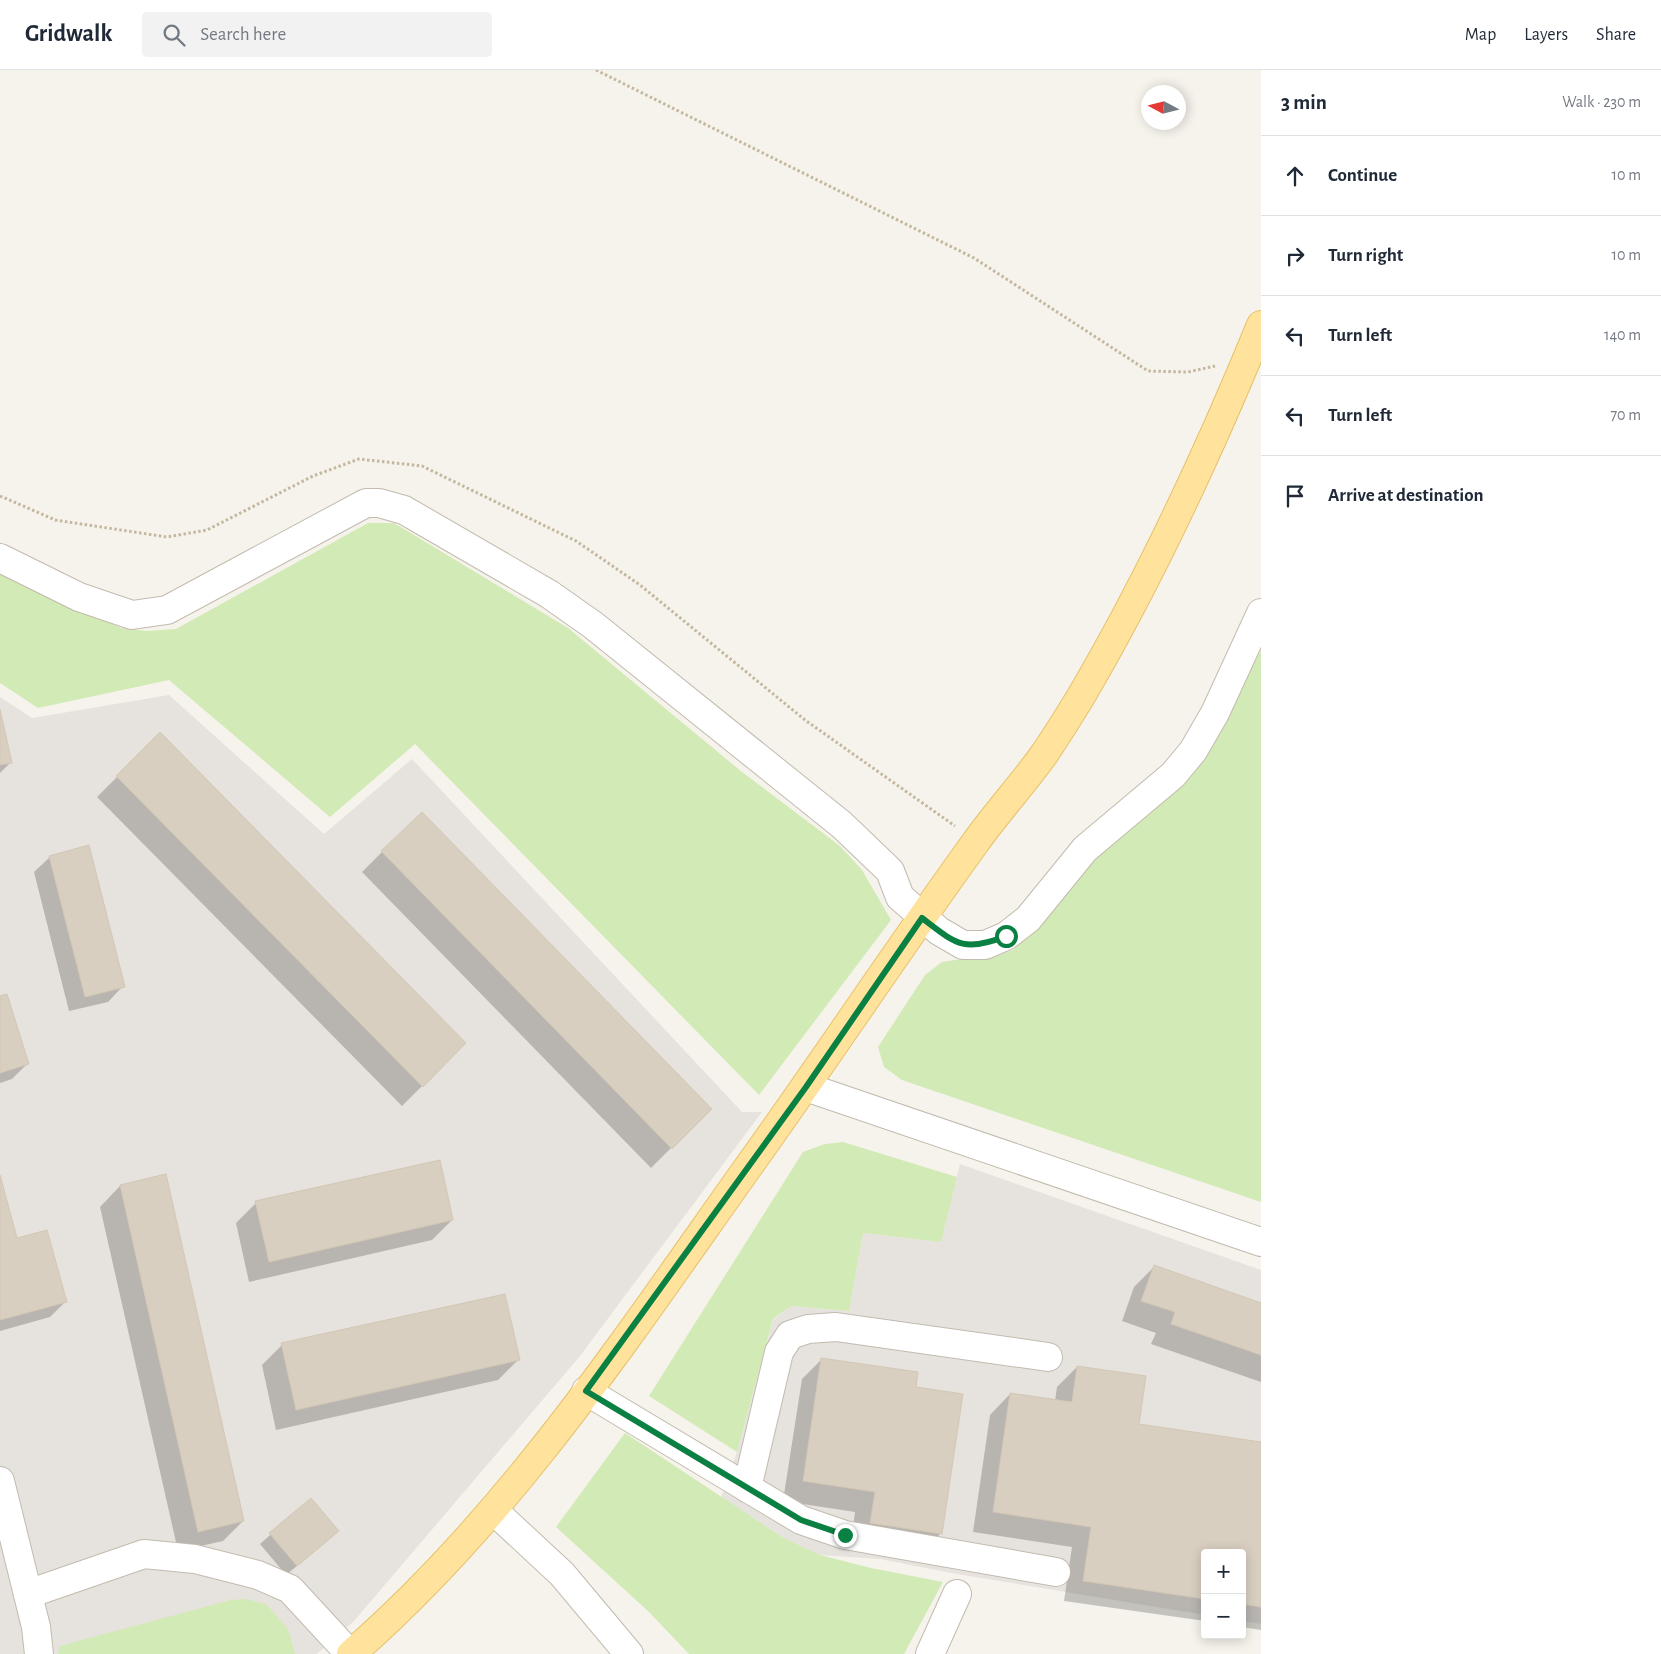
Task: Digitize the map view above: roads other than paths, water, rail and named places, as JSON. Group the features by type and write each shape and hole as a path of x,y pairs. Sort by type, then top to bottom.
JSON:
{"main road":[{"path":"350,1654 414,1594 493,1510 586,1391 806,1087 976,841 1045,753 1112,641 1173,521 1261,325"}],"street":[{"path":"0,558 79,597 132,615 167,610 366,503 379,503 404,510 549,594 593,625 842,825 890,872 900,897 922,918 952,941 963,945 985,945 1006,936 1028,918 1085,849 1173,776 1193,751 1215,713 1261,613"},
{"path":"806,1087 1261,1242"},
{"path":"747,1488 779,1352 790,1335 808,1329 836,1327 1048,1357"},
{"path":"586,1391 801,1520 845,1535 1056,1572"},
{"path":"0,1481 28,1594 39,1654"},
{"path":"493,1510 562,1574 629,1654"},
{"path":"28,1594 144,1554 195,1559 258,1575 290,1589 350,1654"},
{"path":"930,1654 957,1594"}]}
